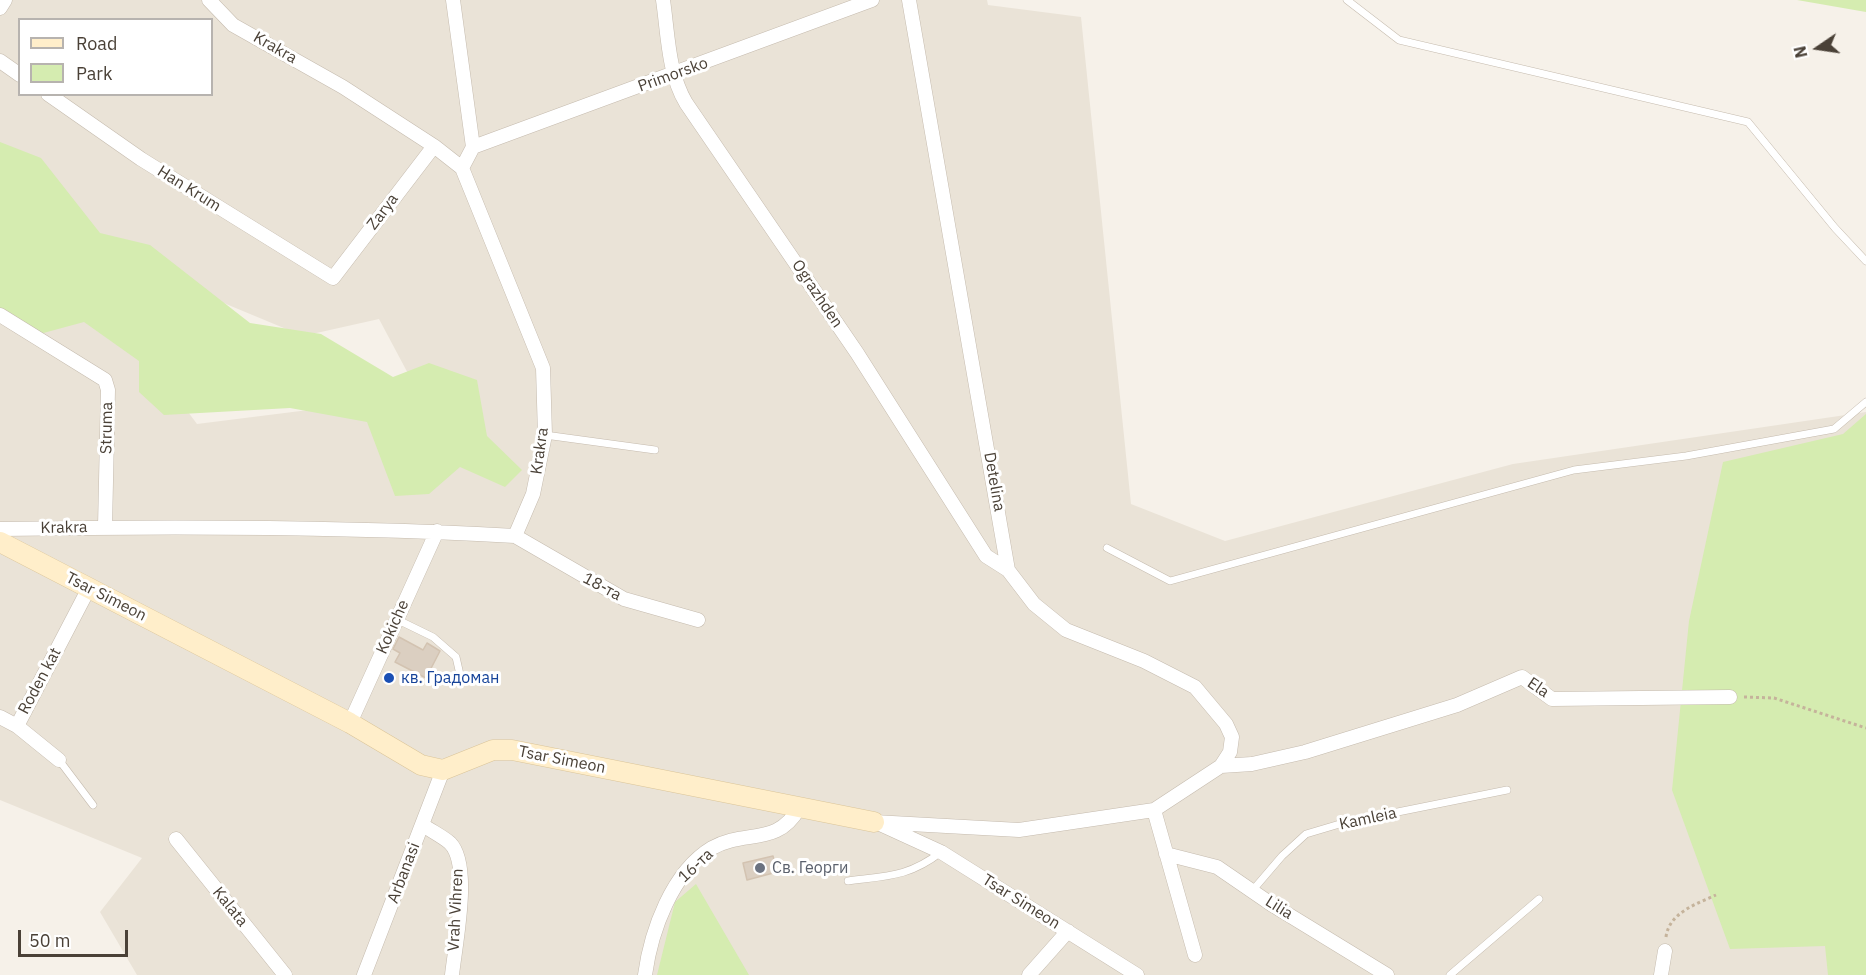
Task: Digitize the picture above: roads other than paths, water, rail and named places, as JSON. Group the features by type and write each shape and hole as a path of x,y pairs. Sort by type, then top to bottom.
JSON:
{"street":[{"path":"0,8 5,0"},
{"name":"Krakra","path":"0,530 105,527 437,531 514,536 533,494 545,435 543,368 462,168 434,146 343,87 233,25 209,0"},
{"path":"453,0 473,147 462,168"},
{"name":"Ograzhden","path":"663,0 677,89 857,353 959,517 986,556 1008,570"},
{"name":"Primorsko","path":"473,147 674,75 872,0"},
{"name":"Detelina","path":"909,0 1008,570 1034,604 1066,630 1144,661 1195,687 1219,712 1232,737 1230,752 1221,766"},
{"path":"0,61 18,74"},
{"name":"Han Krum","path":"51,96 141,159 333,278"},
{"name":"Zarya","path":"333,278 434,146"},
{"name":"Struma","path":"0,315 105,380 108,390 105,527"},
{"name":"Kokiche","path":"350,723 437,531"},
{"name":"18-та","path":"514,536 624,599 698,620"},
{"name":"Tsar Simeon","path":"0,542 350,723 421,765 443,770 493,750 512,750 874,822 941,852 1137,975"},
{"name":"Roden kat","path":"59,760 17,726 89,588"},
{"name":"Ela","path":"1221,766 1252,764 1305,752 1457,705 1522,677 1552,699 1730,697"},
{"path":"0,717 17,726"},
{"path":"874,822 1019,830 1154,810 1221,766"},
{"name":"Arbanasi","path":"364,975 443,770"},
{"name":"16-та","path":"645,975 647,958 677,882 711,849 728,842 781,830 791,823 799,808"},
{"path":"1154,810 1195,955"},
{"name":"Vrah Vihren","path":"423,825 450,844 458,858 462,875 452,975"},
{"name":"Kalata","path":"176,839 285,975"},
{"name":"Lilia","path":"1166,854 1217,867 1387,975"},
{"path":"1029,975 1068,931"},
{"path":"1661,975 1665,951"},
{"path":"647,958 650,975"}],"lane":[{"path":"1347,0 1399,40 1748,122 1835,228 1866,261"},
{"path":"1107,548 1170,581 1574,470 1686,456 1834,429 1866,402"},
{"path":"545,435 655,450"},
{"path":"396,619 434,637 456,657 461,679"},
{"path":"59,760 93,806"},
{"name":"Kamleia","path":"1252,891 1282,856 1306,834 1343,824 1507,790"},
{"path":"848,881 903,874 921,868 941,852"},
{"path":"1450,975 1539,899"}],"place":[{"name":"кв. Градоман","path":"389,678"},
{"name":"Св. Георги","path":"760,868"}]}
